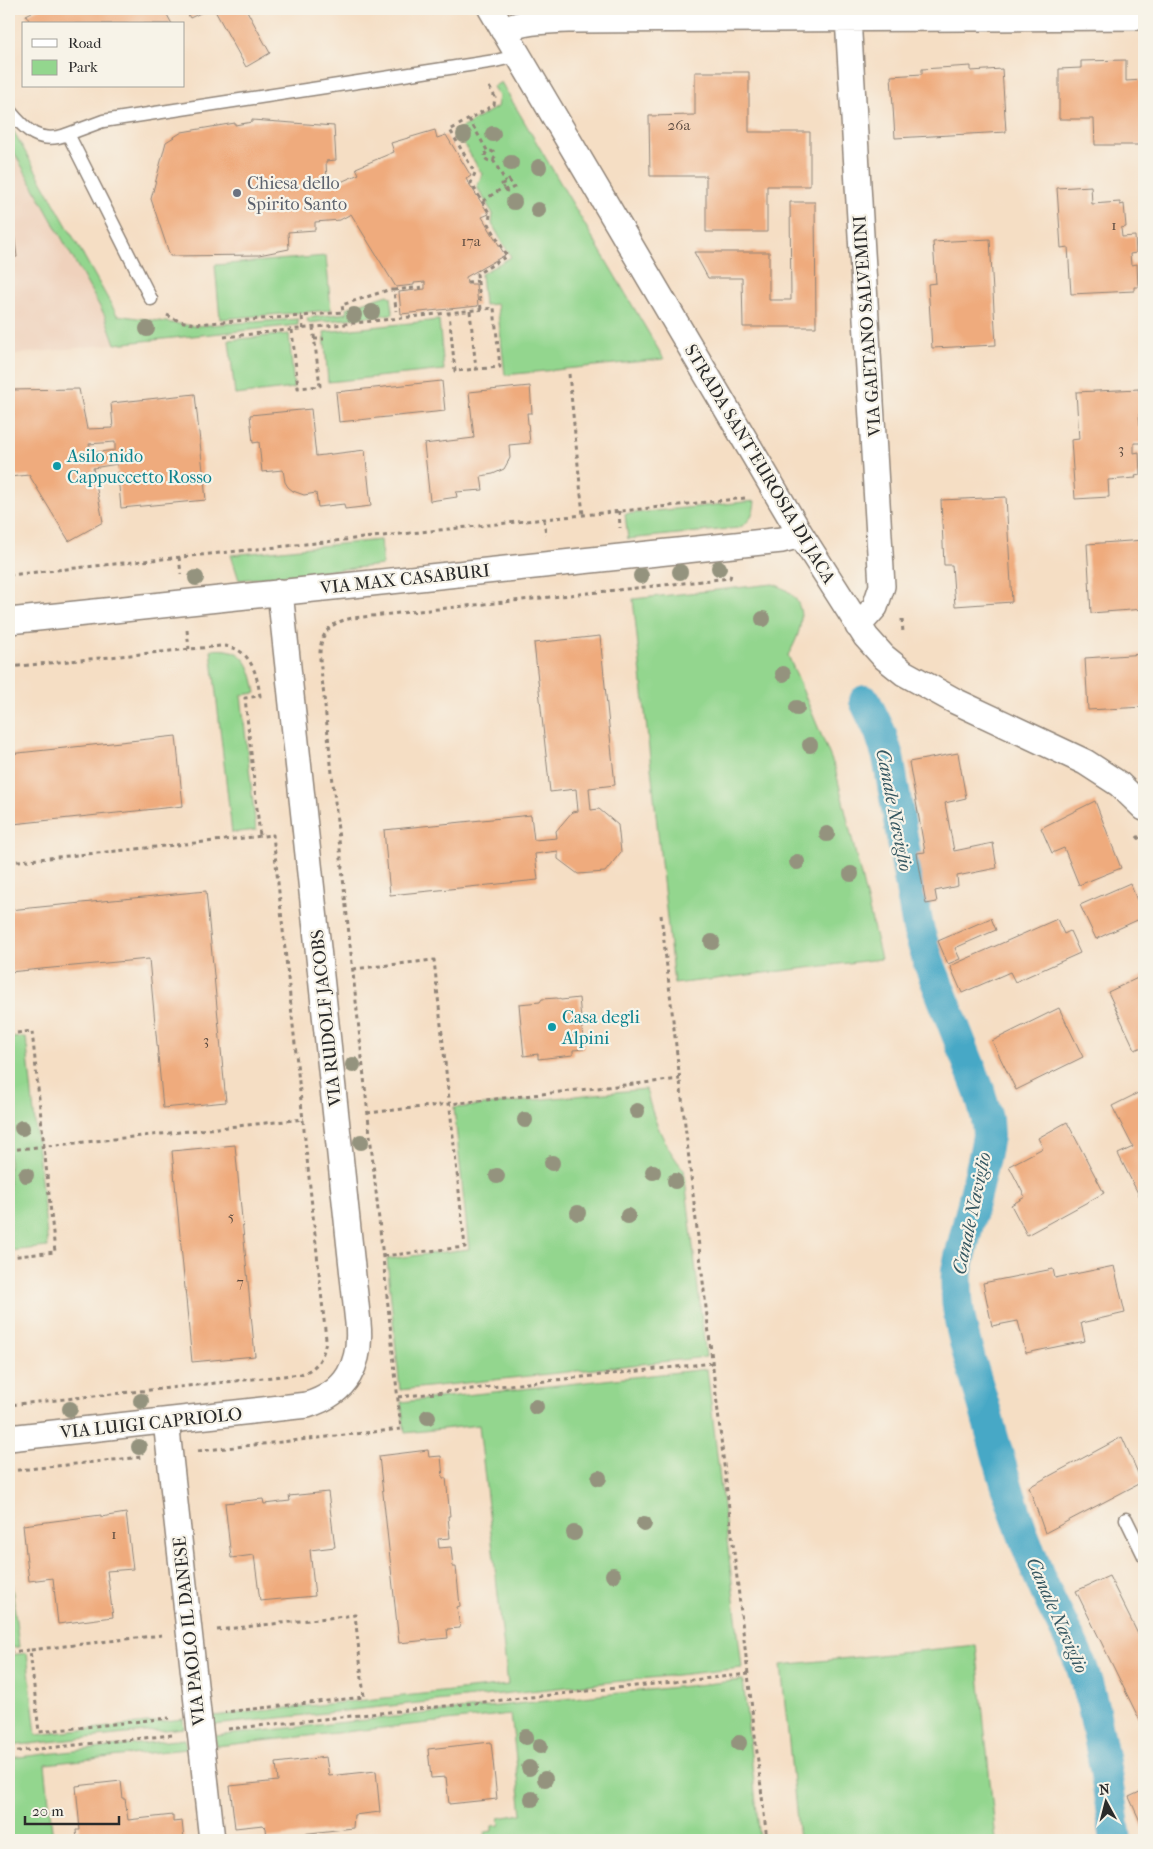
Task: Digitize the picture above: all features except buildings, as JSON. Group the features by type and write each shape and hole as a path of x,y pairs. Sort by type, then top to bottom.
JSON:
{"street":[{"path":"497,19 516,25 568,20 1144,17"},
{"name":"VIA GAETANO SALVEMINI","path":"848,18 882,586 875,607 858,626"},
{"name":"STRADA SANT'EUROSIA DI JACA","path":"497,19 506,57 858,626 884,657 904,673 955,701 1086,762 1118,784 1143,805"},
{"name":"VIA MAX CASABURI","path":"9,621 782,540 801,536"},
{"name":"VIA RUDOLF JACOBS","path":"280,592 359,1335 356,1360 343,1384 333,1394 321,1401 293,1408"},
{"name":"VIA LUIGI CAPRIOLO","path":"9,1438 293,1408"},
{"name":"VIA PAOLO IL DANESE","path":"166,1421 212,1840"}],"lane":[{"path":"9,110 23,127 36,135 52,138 103,122 506,57"},
{"path":"68,134 151,298"},
{"path":"1126,1519 1144,1556"}],"path":[{"path":"481,309 477,274 507,256 489,224 490,214 471,183 475,173 450,130 494,105 495,97 488,85 504,76 506,57"},
{"path":"469,119 488,152 495,154 493,160"},
{"path":"488,152 487,159 493,160"},
{"path":"493,160 506,182"},
{"path":"510,180 514,187 507,191 504,188 502,184 510,180"},
{"path":"482,201 504,188"},
{"path":"467,282 478,281"},
{"path":"151,298 166,315 187,323 343,312 342,306 388,290 425,287"},
{"path":"394,290 396,311"},
{"path":"224,337 494,308 500,367 455,371 449,313"},
{"path":"470,311 476,369"},
{"path":"302,316 303,329"},
{"path":"292,330 298,388 320,386 313,328"},
{"path":"314,339 324,339"},
{"path":"569,374 583,515"},
{"path":"9,576 752,498"},
{"path":"9,1471 402,1429 320,659 321,644 327,631 338,622 353,618 730,578"},
{"path":"9,667 221,646 241,651 254,669 260,696 245,698 260,836"},
{"path":"9,862 273,835 326,1331 323,1356 314,1368 301,1374 9,1405"},
{"path":"660,914 713,1363 766,1840"},
{"path":"353,969 434,960 465,1247 383,1256"},
{"path":"9,1034 32,1031 55,1252 9,1257"},
{"path":"398,1397 713,1363"},
{"path":"9,1652 30,1650"},
{"path":"9,1752 748,1674"}],"shaded area":[{"path":"9,143 105,316 115,344 9,355"}],"green space":[{"path":"501,82 664,359 505,375 497,304 484,305 481,274 511,257 492,224 493,214 477,187 482,174 456,131 497,107 499,96 493,87"},
{"path":"9,123 117,315 193,326 298,319 298,325 115,344 105,316 9,143"},
{"path":"326,256 331,310 220,319 215,265"},
{"path":"388,295 391,297 393,314 308,323 307,318 347,313 346,308"},
{"path":"439,320 444,370 328,382 324,332"},
{"path":"289,334 294,388 235,395 229,340"},
{"path":"755,501 751,517 738,528 628,539 625,514"},
{"path":"380,540 383,565 239,580 231,555"},
{"path":"773,584 785,589 793,596 801,614 798,634 788,655 835,768 881,959 674,984 633,599"},
{"path":"211,650 231,651 238,654 244,659 252,673 256,693 241,695 256,830 232,833"},
{"path":"26,1037 48,1247 9,1251 9,1038"},
{"path":"646,1089 660,1132 684,1170 706,1357 400,1390 387,1259 469,1249 454,1108"},
{"path":"707,1369 742,1668 214,1725 213,1716 508,1685 479,1425 405,1433 401,1402"},
{"path":"9,1560 19,1647 9,1648"},
{"path":"976,1645 996,1840 799,1840 781,1665"},
{"path":"27,1653 36,1735 183,1719 184,1728 9,1746 9,1655"},
{"path":"743,1680 760,1840 486,1840 485,1832 492,1831 492,1826 500,1825 499,1818 522,1814 511,1714 216,1746 215,1736"},
{"path":"185,1739 186,1749 45,1764 53,1840 9,1840 9,1758"}],"waterway":[{"name":"Canale Naviglio","path":"865,701 880,732 888,757 918,928 929,963 979,1090 987,1119 988,1136 984,1157 957,1270 956,1287 960,1322 1019,1523 1036,1569 1076,1653 1093,1705 1116,1840"}],"place":[{"name":"Chiesa dello Spirito Santo","path":"237,193"},
{"name":"Asilo nido Cappuccetto Rosso","path":"57,466"},
{"name":"Casa degli Alpini","path":"552,1027"}]}
